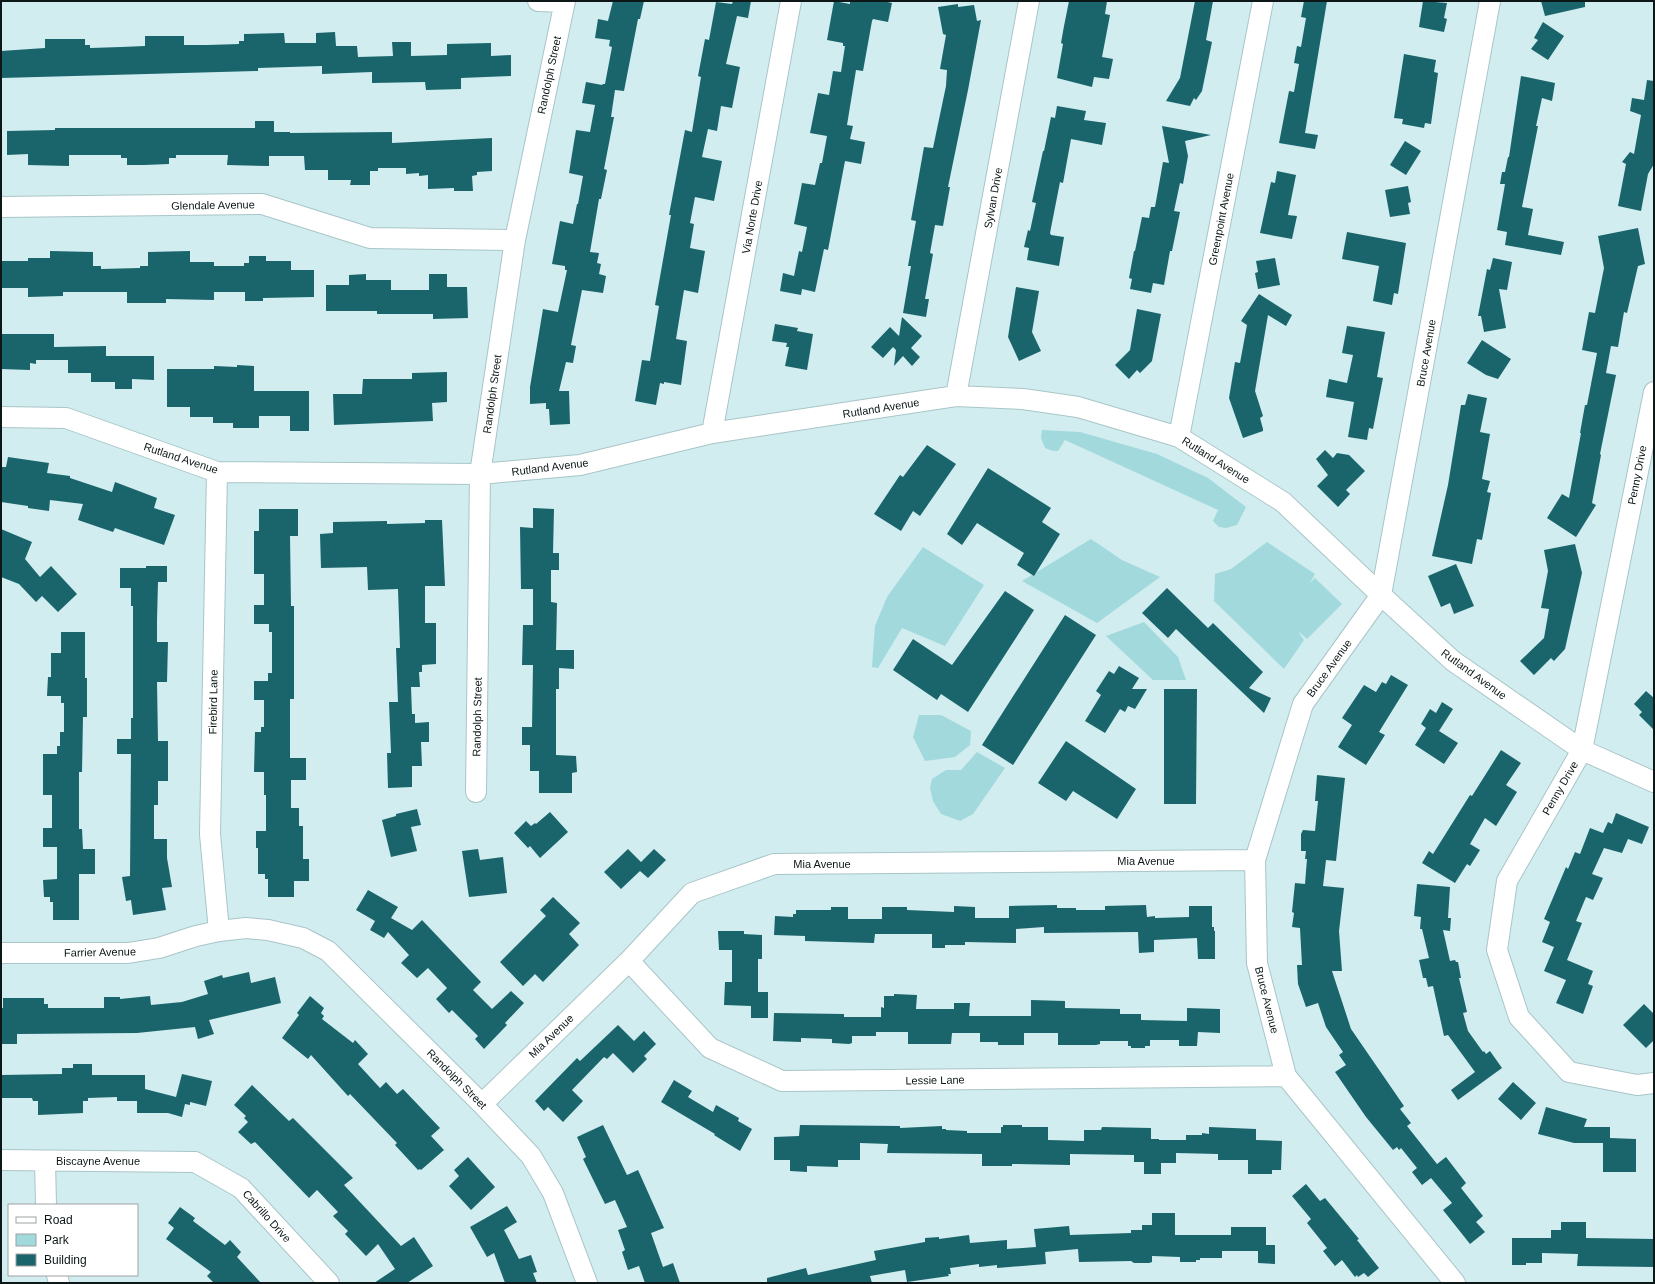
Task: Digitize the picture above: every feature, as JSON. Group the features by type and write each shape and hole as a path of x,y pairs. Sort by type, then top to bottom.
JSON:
{"street":[{"path":"538,1 565,2"},
{"name":"Via Norte Drive","path":"712,433 791,1"},
{"name":"Sylvan Drive","path":"956,396 1029,1"},
{"name":"Greenpoint Avenue","path":"1179,437 1263,1"},
{"name":"Bruce Avenue","path":"1455,1283 1286,1076 1257,963 1255,860 1303,704 1381,595 1490,1"},
{"name":"Randolph Street","path":"476,792 480,474 515,240 565,2"},
{"name":"Glendale Avenue","path":"1,207 262,204 370,238 515,240"},
{"name":"Penny Drive","path":"1654,392 1582,750 1507,881 1497,950 1519,1017 1569,1072 1637,1086 1654,1083"},
{"name":"Rutland Avenue","path":"1,417 66,418 217,472 480,474 580,465 712,433 956,396 1022,399 1078,407 1179,437 1283,502 1453,661 1582,750 1654,782"},
{"name":"Firebird Lane","path":"217,472 210,834 218,931"},
{"name":"Mia Avenue","path":"482,1104 629,961 692,893 774,864 1255,860"},
{"name":"Farrier Avenue","path":"1,953 128,953 159,948 196,936 218,931 246,928 268,930"},
{"name":"Randolph Street","path":"268,930 303,938 328,951 482,1104 531,1156 553,1193 587,1283"},
{"name":"Lessie Lane","path":"629,961 710,1048 782,1081 1286,1076"},
{"name":"Biscayne Avenue","path":"1,1160 195,1162"},
{"path":"45,1161 46,1204"},
{"name":"Cabrillo Drive","path":"195,1162 241,1188 329,1283"}],"green space":[{"path":"1042,430 1080,432 1157,454 1208,478 1246,507 1237,525 1226,528 1219,527 1213,521 1218,510 1065,440 1058,451 1045,448 1041,438"},
{"path":"1091,539 1122,560 1160,577 1097,623 1022,581"},
{"path":"1267,542 1315,574 1310,583 1315,578 1342,604 1307,639 1298,631 1304,640 1284,669 1214,601 1215,574 1231,569"},
{"path":"923,547 984,585 945,646 902,628 878,668 872,667 875,626 887,597"},
{"path":"1144,622 1178,657 1186,680 1153,680 1106,636"},
{"path":"919,715 941,715 971,731 970,745 955,757 925,761 913,737"},
{"path":"977,752 1005,768 973,814 960,821 941,814 933,801 930,788 932,779 946,770 961,770"}],"building":[{"path":"613,1 644,1 640,19 638,19 624,91 615,90 611,117 614,117 604,169 607,170 601,199 599,199 590,252 599,253 597,263 601,264 599,274 606,276 603,293 582,290 571,345 576,346 573,363 566,362 559,391 569,391 570,424 550,425 549,409 546,409 546,403 530,404 530,387 543,309 558,312 567,270 565,270 565,266 552,264 560,221 573,224 578,204 583,176 569,173 576,130 590,132 595,105 582,103 586,82 602,85 605,84 612,47 609,46 610,40 595,38 598,19 608,21"},
{"path":"733,1 751,1 748,18 737,16 726,64 740,67 732,108 721,106 717,131 708,129 702,157 722,161 714,201 695,197 690,223 694,224 690,248 705,251 698,293 684,290 676,339 687,341 681,385 664,382 664,384 660,383 656,405 635,401 642,360 650,361 659,306 655,305 671,215 669,215 685,130 692,132 701,77 698,76 705,39 709,40 716,2 732,4"},
{"path":"834,1 850,4 850,1 883,1 892,3 888,22 873,19 863,71 856,70 847,125 853,126 850,139 865,142 861,164 845,161 828,250 824,249 815,292 802,289 801,295 780,291 783,273 794,276 799,251 802,252 807,227 794,224 802,183 815,185 820,163 822,163 827,136 810,133 818,93 829,95 833,71 841,72 845,46 843,46 843,43 827,40"},
{"path":"1069,1 1107,1 1105,14 1110,15 1102,57 1113,59 1109,79 1094,77 1092,87 1057,78 1063,44 1061,43"},
{"path":"1195,1 1213,1 1206,40 1212,42 1202,91 1196,100 1194,98 1190,106 1166,101 1180,78"},
{"path":"1304,1 1327,1 1305,133 1318,135 1315,149 1279,143 1289,91 1294,92 1299,64 1294,63 1297,46 1301,47 1306,18 1301,17"},
{"path":"1423,1 1447,3 1444,18 1447,19 1444,32 1419,27"},
{"path":"1541,1 1585,1 1585,7 1545,16"},
{"path":"958,4 958,7 974,5 977,21 981,20 948,187 950,187 943,226 935,225 930,253 933,254 925,299 929,299 926,317 903,313 911,266 908,266 916,221 911,220 924,147 933,148 946,86 947,70 940,69 946,35 943,34 938,7"},
{"path":"1543,22 1564,36 1548,60 1531,49 1538,40 1534,38"},
{"path":"335,32 336,46 357,46 358,57 393,56 392,42 411,42 411,56 447,55 447,44 491,43 491,56 511,55 511,76 461,78 461,89 426,90 425,82 372,83 372,72 322,74 322,66 258,68 258,71 1,78 1,51 45,48 45,39 85,39 85,45 90,45 90,48 145,46 145,36 184,36 184,45 208,45 239,44 239,41 244,41 244,34 284,33 285,43 316,43 316,33"},
{"path":"1404,54 1436,60 1434,72 1438,73 1431,124 1425,123 1424,128 1402,124 1403,119 1394,118"},
{"path":"1521,76 1555,83 1552,101 1542,98 1522,207 1533,209 1528,235 1564,242 1561,255 1505,245 1507,232 1497,230 1505,184 1500,184 1502,172 1505,172 1509,157"},
{"path":"1647,80 1654,81 1654,164 1648,174 1641,211 1618,206 1626,164 1622,162 1630,152 1634,154 1641,115 1630,111 1632,98 1644,100"},
{"path":"1057,106 1086,111 1084,120 1106,123 1102,145 1071,139 1063,183 1060,182 1050,233 1051,235 1064,237 1059,266 1027,260 1029,248 1024,247 1028,230 1030,231 1036,203 1032,202 1043,151 1051,117 1055,118"},
{"path":"255,121 274,121 274,132 392,132 392,143 492,138 492,171 477,172 477,175 472,176 473,191 454,191 454,188 428,189 428,175 419,176 419,173 406,174 406,168 378,168 378,171 370,171 370,185 350,185 351,180 328,180 328,170 305,170 304,156 269,156 269,166 227,165 228,155 176,155 176,158 169,158 169,164 127,165 127,158 121,158 121,155 69,155 69,166 28,165 28,154 7,155 7,131 55,130 55,128 255,128"},
{"path":"1162,126 1211,135 1185,141 1188,156 1183,184 1180,183 1174,211 1180,212 1172,251 1170,251 1164,285 1153,283 1151,293 1130,289 1132,279 1129,278 1142,217 1149,218 1151,207 1155,207 1163,162 1169,163"},
{"path":"1405,141 1421,151 1406,175 1390,165"},
{"path":"1277,171 1296,175 1288,215 1297,216 1292,239 1260,233 1271,182 1275,183"},
{"path":"1408,186 1411,202 1408,203 1410,214 1390,217 1385,190"},
{"path":"1638,228 1645,264 1638,266 1627,313 1624,312 1618,347 1611,346 1606,373 1616,375 1592,503 1596,505 1576,537 1547,518 1562,494 1569,498 1585,405 1587,405 1597,353 1582,350 1589,312 1595,313 1604,268 1598,236"},
{"path":"1347,232 1406,243 1398,294 1394,293 1392,305 1373,301 1379,266 1342,259"},
{"path":"50,251 93,252 93,266 101,266 101,269 140,268 140,266 148,266 148,252 190,251 190,262 214,262 214,266 244,266 244,263 249,263 249,256 266,256 266,261 291,261 291,270 314,270 314,297 263,298 263,301 245,301 245,292 214,292 214,300 166,299 166,303 127,303 127,292 63,292 63,296 28,297 28,288 1,288 1,261 28,261 28,258 50,258"},
{"path":"1275,258 1280,285 1258,289 1255,273 1258,272 1256,261"},
{"path":"1493,258 1512,262 1507,290 1499,289 1506,328 1484,332 1481,316 1478,316 1487,269 1490,270"},
{"path":"366,274 366,280 391,280 391,290 429,290 429,274 447,274 447,287 467,287 468,318 433,319 433,314 377,314 377,311 326,311 326,285 349,285 349,275"},
{"path":"1016,287 1039,291 1032,332 1041,351 1019,361 1008,337"},
{"path":"1259,294 1292,315 1286,326 1268,315 1255,391 1263,416 1260,418 1263,431 1243,438 1229,398 1235,362 1240,363 1247,325 1241,321"},
{"path":"1137,309 1161,314 1152,361 1140,373 1137,370 1129,379 1115,365 1130,350"},
{"path":"902,317 922,336 911,348 920,357 912,366 903,356 894,366 896,350 893,347 883,358 871,347 890,327 899,336"},
{"path":"775,324 798,328 797,331 813,334 807,370 785,366 789,347 786,347 787,343 772,341"},
{"path":"1347,326 1385,332 1377,377 1383,378 1373,429 1369,428 1367,440 1348,437 1354,402 1326,397 1329,379 1347,383 1353,355 1342,353"},
{"path":"1,334 54,334 54,347 106,346 106,356 154,356 154,380 132,379 132,389 115,389 115,382 91,382 91,373 68,373 68,360 36,360 36,364 30,363 30,370 1,369"},
{"path":"1482,340 1511,359 1498,379 1486,375 1467,363"},
{"path":"237,365 254,366 254,391 309,391 309,431 290,431 290,416 259,416 259,428 233,428 233,423 213,423 213,417 190,417 190,407 167,407 167,369 214,369 214,366 237,367"},
{"path":"447,372 447,402 432,403 433,421 334,425 333,394 362,394 363,379 412,379 412,373"},
{"path":"1468,394 1487,398 1480,432 1490,434 1482,479 1490,481 1487,492 1491,493 1482,540 1477,539 1472,564 1432,556 1448,485 1461,405 1465,405"},
{"path":"927,445 956,464 920,516 913,511 901,531 874,514 900,475 903,477"},
{"path":"1325,450 1333,458 1337,453 1349,455 1365,471 1346,490 1350,494 1338,507 1317,486 1328,475 1316,459"},
{"path":"8,457 49,463 47,473 70,476 70,478 112,492 115,482 157,498 154,508 175,515 164,545 115,528 113,532 78,520 83,504 50,500 49,511 1,502 1,467 6,467"},
{"path":"988,468 1051,508 1042,522 1060,534 1034,576 1017,565 1024,553 977,523 962,545 947,534"},
{"path":"533,508 554,509 553,553 559,553 559,570 551,570 551,602 557,603 556,650 574,650 574,669 559,668 559,689 556,689 556,755 576,756 577,772 572,773 572,793 539,793 539,771 530,771 530,745 522,745 522,727 532,727 533,665 522,665 523,625 533,625 533,589 521,589 520,527 533,528"},
{"path":"259,509 298,509 298,536 290,536 291,606 294,606 294,699 290,699 290,758 306,758 306,780 291,780 291,808 299,808 299,826 303,826 303,859 309,859 309,881 294,881 294,897 268,897 268,879 265,879 265,874 258,874 258,848 256,848 256,831 266,831 266,795 264,795 264,772 254,772 255,732 261,732 261,727 264,727 264,700 254,700 254,681 268,681 268,673 272,673 272,632 269,632 269,624 254,624 254,605 264,605 264,574 254,574 254,531 259,531"},
{"path":"425,520 442,520 445,586 425,586 425,623 436,623 436,664 422,665 422,672 419,672 420,687 411,687 412,714 415,714 415,723 429,722 429,742 421,742 422,766 412,766 412,787 388,788 387,753 391,753 389,702 398,702 396,648 400,648 398,589 368,590 367,567 321,568 320,534 333,533 333,522 387,521 387,524 425,523"},
{"path":"1,529 32,542 25,559 40,577 51,566 77,594 58,612 42,596 36,602 19,584 1,577"},
{"path":"1575,544 1582,573 1565,649 1554,661 1551,658 1534,675 1520,661 1544,638 1549,609 1541,608 1548,571 1544,550"},
{"path":"1456,564 1474,606 1454,614 1450,603 1441,607 1428,576"},
{"path":"146,566 167,566 167,582 158,582 157,642 168,642 167,682 157,682 158,741 168,741 168,781 158,781 158,805 154,805 154,839 167,839 167,858 172,887 162,888 166,910 133,915 131,900 126,901 122,877 130,876 131,754 117,754 117,739 131,739 131,718 133,718 133,606 131,606 131,588 120,588 120,568 146,568"},
{"path":"1167,588 1208,628 1213,623 1263,672 1249,688 1271,698 1264,713 1176,629 1168,638 1142,613"},
{"path":"1005,591 1034,610 968,712 941,694 937,700 893,670 913,639 952,665"},
{"path":"1065,615 1096,635 1013,765 982,745"},
{"path":"61,632 85,632 87,717 83,717 82,772 79,772 79,829 82,829 83,849 95,849 95,874 79,874 79,920 53,920 53,902 50,902 50,897 44,897 43,880 57,879 57,847 43,847 43,828 52,828 52,795 43,795 43,754 57,754 57,746 60,746 60,732 64,732 64,703 61,703 61,696 47,696 48,677 51,677 51,653 61,653"},
{"path":"1119,666 1139,678 1132,689 1147,689 1135,709 1128,706 1125,712 1120,709 1105,733 1085,721 1101,695 1096,691 1109,671 1114,674"},
{"path":"1391,675 1408,685 1379,732 1385,735 1366,765 1338,747 1352,725 1342,718 1364,685 1376,692 1382,682 1386,684"},
{"path":"1164,689 1197,689 1196,804 1164,804"},
{"path":"1646,691 1654,698 1654,730 1639,715 1642,712 1634,704"},
{"path":"1442,702 1453,709 1439,731 1458,743 1444,764 1415,745 1426,728 1421,724 1430,709 1436,713"},
{"path":"1066,741 1136,789 1117,819 1073,791 1066,801 1038,783"},
{"path":"1501,750 1521,763 1506,785 1517,792 1496,826 1485,818 1470,844 1480,850 1470,866 1467,864 1455,883 1422,863 1429,851 1433,854 1470,795 1472,796"},
{"path":"1317,775 1345,778 1336,861 1326,860 1323,886 1344,888 1339,931 1342,971 1332,971 1351,1029 1404,1106 1400,1109 1411,1123 1407,1126 1437,1164 1446,1157 1466,1183 1461,1188 1483,1216 1476,1222 1485,1232 1470,1244 1443,1210 1452,1203 1431,1178 1422,1185 1412,1172 1417,1168 1401,1148 1399,1150 1397,1147 1393,1150 1366,1117 1335,1072 1346,1065 1339,1055 1343,1052 1326,1027 1318,1003 1306,1007 1298,984 1297,965 1302,965 1300,928 1292,927 1294,913 1292,912 1295,883 1305,884 1307,859 1305,859 1306,851 1301,851 1301,834 1303,830 1315,831 1318,801 1315,801"},
{"path":"417,809 421,825 411,827 417,851 391,857 382,820 396,816 396,814"},
{"path":"550,812 568,832 540,858 530,846 528,848 514,833 526,821 531,826 535,823 536,824"},
{"path":"1616,813 1649,827 1642,844 1628,839 1622,853 1604,848 1592,874 1603,878 1593,900 1586,897 1576,921 1582,923 1567,960 1593,971 1588,984 1593,986 1583,1014 1556,1003 1566,980 1544,971 1554,947 1542,942 1550,922 1544,919 1566,867 1568,869 1575,852 1580,854 1590,828 1603,833 1608,822 1612,824"},
{"path":"478,849 480,860 503,857 507,893 469,897 462,851"},
{"path":"628,849 641,862 654,849 666,860 648,878 640,871 621,889 604,872"},
{"path":"1417,884 1450,887 1448,918 1451,918 1450,931 1443,930 1450,961 1455,960 1458,962 1461,978 1459,978 1467,1012 1463,1013 1468,1031 1483,1052 1484,1051 1486,1054 1490,1051 1502,1068 1458,1100 1451,1090 1475,1072 1448,1035 1444,1036 1433,986 1428,987 1426,978 1423,978 1419,960 1429,958 1422,929 1420,929 1421,917 1414,916"},
{"path":"368,890 398,907 391,918 412,930 422,920 481,982 473,990 492,1009 511,991 524,1003 505,1023 507,1025 484,1049 475,1039 478,1036 452,1010 449,1013 436,999 447,988 428,968 417,978 401,963 409,955 388,932 384,938 370,930 375,921 356,910"},
{"path":"553,897 580,923 569,934 579,945 543,982 535,974 523,986 500,962 546,916 540,910"},
{"path":"1057,905 1057,908 1076,908 1076,910 1105,910 1105,906 1146,905 1147,917 1155,916 1155,918 1189,917 1189,906 1212,906 1212,927 1214,927 1215,931 1215,959 1198,959 1197,938 1154,940 1154,952 1139,953 1138,932 1044,933 1044,927 1016,929 1016,943 965,942 965,945 945,945 945,948 932,948 932,934 875,934 874,943 805,941 805,936 774,935 775,916 793,917 793,914 796,914 796,910 831,910 831,907 848,907 848,919 882,919 882,907 907,907 907,910 954,912 954,906 975,907 975,918 1009,918 1009,906"},
{"path":"718,931 744,931 744,934 762,935 762,959 758,959 758,992 768,992 768,1018 751,1018 751,1006 724,1005 725,982 732,982 732,950 719,950"},
{"path":"249,972 251,983 275,977 281,1003 209,1020 214,1034 198,1039 195,1027 137,1033 17,1034 17,1044 1,1044 1,1008 3,1008 3,998 44,998 44,1004 48,1004 48,1008 104,1008 104,997 120,997 120,999 150,996 151,1005 182,1002 208,994 204,981 222,975 223,978"},
{"path":"894,994 917,995 916,1009 954,1009 954,1003 970,1003 969,1016 1031,1016 1031,1000 1065,1001 1065,1008 1120,1009 1120,1014 1141,1014 1141,1020 1187,1021 1187,1008 1220,1009 1220,1033 1198,1032 1197,1046 1179,1046 1179,1040 1150,1040 1150,1046 1145,1046 1145,1048 1131,1048 1131,1046 1128,1046 1128,1041 1100,1041 1100,1044 1096,1045 1058,1045 1058,1033 1024,1033 1024,1045 998,1045 998,1042 980,1042 980,1033 952,1033 951,1044 908,1044 908,1032 876,1032 876,1036 852,1036 852,1043 849,1044 832,1043 832,1039 801,1038 801,1042 773,1041 774,1013 844,1014 844,1017 881,1017 881,1007 884,1008 884,996 894,996"},
{"path":"310,996 324,1008 321,1013 324,1016 322,1019 353,1043 355,1040 368,1054 358,1064 380,1088 386,1082 397,1094 403,1089 440,1128 431,1136 444,1150 421,1170 418,1170 395,1145 397,1143 350,1094 348,1096 311,1055 308,1059 282,1038 299,1015 297,1013"},
{"path":"1644,1004 1654,1014 1654,1040 1646,1048 1623,1025"},
{"path":"618,1025 634,1041 644,1031 656,1044 644,1056 647,1059 633,1073 613,1053 607,1059 604,1057 572,1090 583,1101 563,1122 548,1107 544,1111 535,1101 577,1058 580,1061"},
{"path":"73,1064 92,1064 92,1075 145,1075 145,1089 176,1097 182,1074 212,1081 206,1106 190,1102 190,1105 185,1104 182,1117 168,1113 137,1113 137,1101 117,1101 117,1097 88,1098 88,1101 83,1101 83,1113 38,1115 38,1101 33,1101 32,1098 1,1098 1,1075 62,1074 62,1068 73,1068"},
{"path":"674,1080 692,1091 688,1097 713,1112 716,1105 739,1118 738,1121 752,1129 740,1151 714,1135 715,1134 661,1102"},
{"path":"1513,1082 1536,1103 1521,1120 1498,1099"},
{"path":"252,1085 289,1121 293,1118 353,1178 344,1185 401,1246 414,1237 433,1266 407,1283 374,1283 395,1269 378,1244 366,1256 345,1234 348,1231 333,1216 338,1212 317,1190 309,1198 255,1142 251,1144 238,1132 248,1122 244,1118 246,1116 234,1105"},
{"path":"1546,1107 1587,1119 1584,1127 1610,1127 1610,1138 1636,1139 1636,1172 1603,1172 1603,1143 1574,1143 1538,1134"},
{"path":"603,1125 627,1175 638,1170 664,1228 651,1233 663,1267 673,1263 680,1283 645,1283 639,1266 628,1270 622,1252 625,1250 618,1230 627,1227 615,1200 605,1204 583,1159 586,1157 577,1137"},
{"path":"800,1125 900,1126 900,1128 942,1126 942,1129 967,1131 967,1133 1001,1133 1001,1127 1003,1127 1003,1125 1022,1125 1022,1127 1048,1127 1048,1140 1084,1141 1084,1130 1101,1130 1102,1127 1151,1128 1151,1139 1159,1140 1186,1140 1186,1135 1202,1135 1202,1133 1209,1134 1209,1127 1256,1129 1256,1140 1282,1141 1281,1170 1272,1170 1272,1174 1248,1174 1248,1160 1218,1160 1218,1154 1176,1153 1176,1163 1161,1163 1161,1174 1144,1174 1144,1162 1134,1162 1134,1155 1070,1154 1070,1165 1012,1164 1012,1166 982,1166 982,1154 887,1153 888,1144 860,1143 860,1160 838,1160 838,1167 807,1166 807,1172 790,1171 790,1160 774,1160 774,1137 799,1136"},
{"path":"468,1157 495,1187 471,1210 449,1186 459,1176 454,1170"},
{"path":"1306,1184 1320,1201 1325,1198 1359,1239 1357,1240 1379,1268 1368,1277 1364,1273 1358,1277 1357,1275 1355,1277 1342,1260 1335,1266 1323,1251 1327,1248 1307,1223 1311,1219 1292,1196"},
{"path":"507,1206 517,1222 504,1230 519,1259 531,1255 537,1272 533,1273 537,1283 505,1283 494,1253 487,1257 470,1227"},
{"path":"180,1207 195,1218 193,1221 225,1245 230,1240 241,1252 237,1257 261,1283 214,1283 207,1276 211,1272 166,1239 174,1228 168,1223"},
{"path":"1152,1213 1175,1213 1175,1235 1231,1235 1231,1227 1266,1227 1266,1245 1275,1245 1275,1264 1258,1263 1258,1251 1222,1251 1222,1258 1200,1258 1200,1260 1196,1260 1196,1262 1180,1262 1180,1257 1152,1256 1152,1262 1149,1263 1134,1263 1131,1261 1079,1262 1078,1249 1045,1252 1046,1264 997,1268 997,1265 979,1267 979,1264 950,1268 951,1274 948,1274 949,1276 907,1282 905,1270 870,1276 872,1283 767,1283 767,1278 806,1268 808,1275 876,1260 874,1251 925,1242 925,1238 939,1237 939,1239 969,1235 970,1243 1007,1240 1007,1249 1036,1247 1034,1229 1069,1226 1070,1235 1131,1233 1131,1230 1142,1230 1142,1225 1152,1225"},
{"path":"1561,1222 1586,1222 1586,1238 1654,1239 1654,1267 1577,1266 1578,1254 1542,1253 1542,1263 1512,1265 1512,1238 1551,1238 1551,1230 1561,1230"}]}
